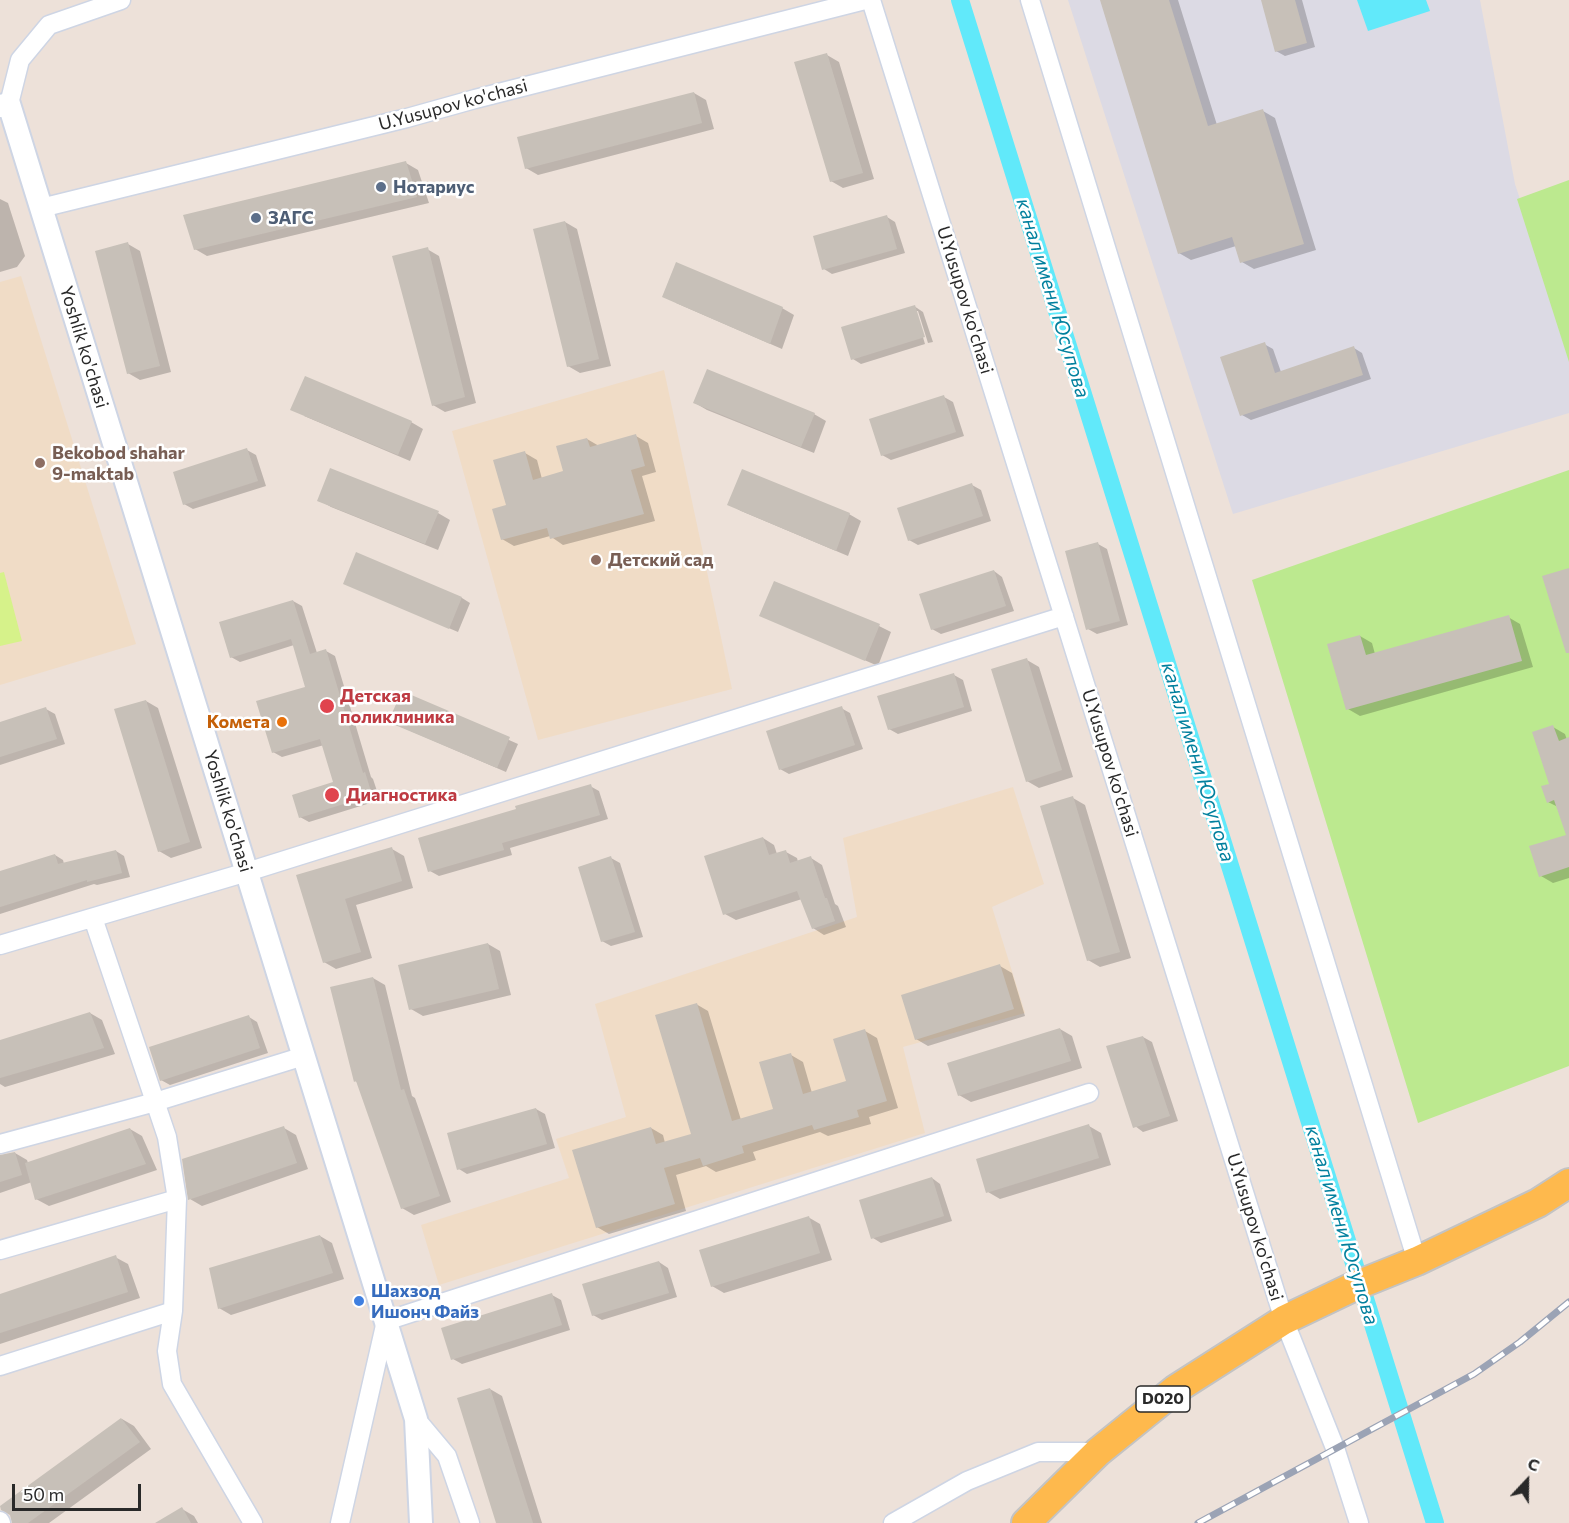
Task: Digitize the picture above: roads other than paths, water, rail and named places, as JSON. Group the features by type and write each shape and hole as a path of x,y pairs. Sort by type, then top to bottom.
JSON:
{"main road":[{"name":"D020","path":"1026,1523 1098,1452 1176,1389 1284,1320 1355,1286 1407,1266 1538,1203 1569,1183"}],"street":[{"path":"4,105 20,60 49,25 121,0"},
{"name":"U.Yusupov ko'chasi","path":"41,208 407,118 865,0"},
{"name":"U.Yusupov ko'chasi","path":"871,0 1284,1320 1335,1448 1359,1523"},
{"path":"1030,0 1407,1266"},
{"name":"Yoshlik ko'chasi","path":"4,105 41,208 416,1419 421,1523"},
{"path":"0,945 247,872 1064,616"},
{"path":"93,918 167,1137 177,1199 173,1311 167,1351 172,1384 253,1523"},
{"path":"0,1144 155,1102 304,1056"},
{"path":"340,1523 387,1322 1089,1093"},
{"path":"0,1250 177,1199"},
{"path":"0,1366 173,1311"},
{"path":"416,1419 447,1456 470,1523"},
{"path":"893,1523 967,1481 1038,1452 1098,1452"}],"water":[{"path":"1357,0 1426,0 1430,11 1368,31"}],"waterway":[{"name":"канал имени Юсупова","path":"960,0 1435,1523"}],"railway":[{"path":"1198,1523 1474,1374 1520,1342 1569,1302"}],"place":[{"name":"Нотариус","path":"381,187"},
{"name":"ЗАГС","path":"256,218"},
{"name":"Bekobod shahar 9-maktab","path":"40,463"},
{"name":"Детский сад","path":"596,560"},
{"name":"Детская поликлиника","path":"327,706"},
{"name":"Комета","path":"282,722"},
{"name":"Диагностика","path":"332,795"},
{"name":"Шахзод Ишонч Файз","path":"359,1301"}]}
